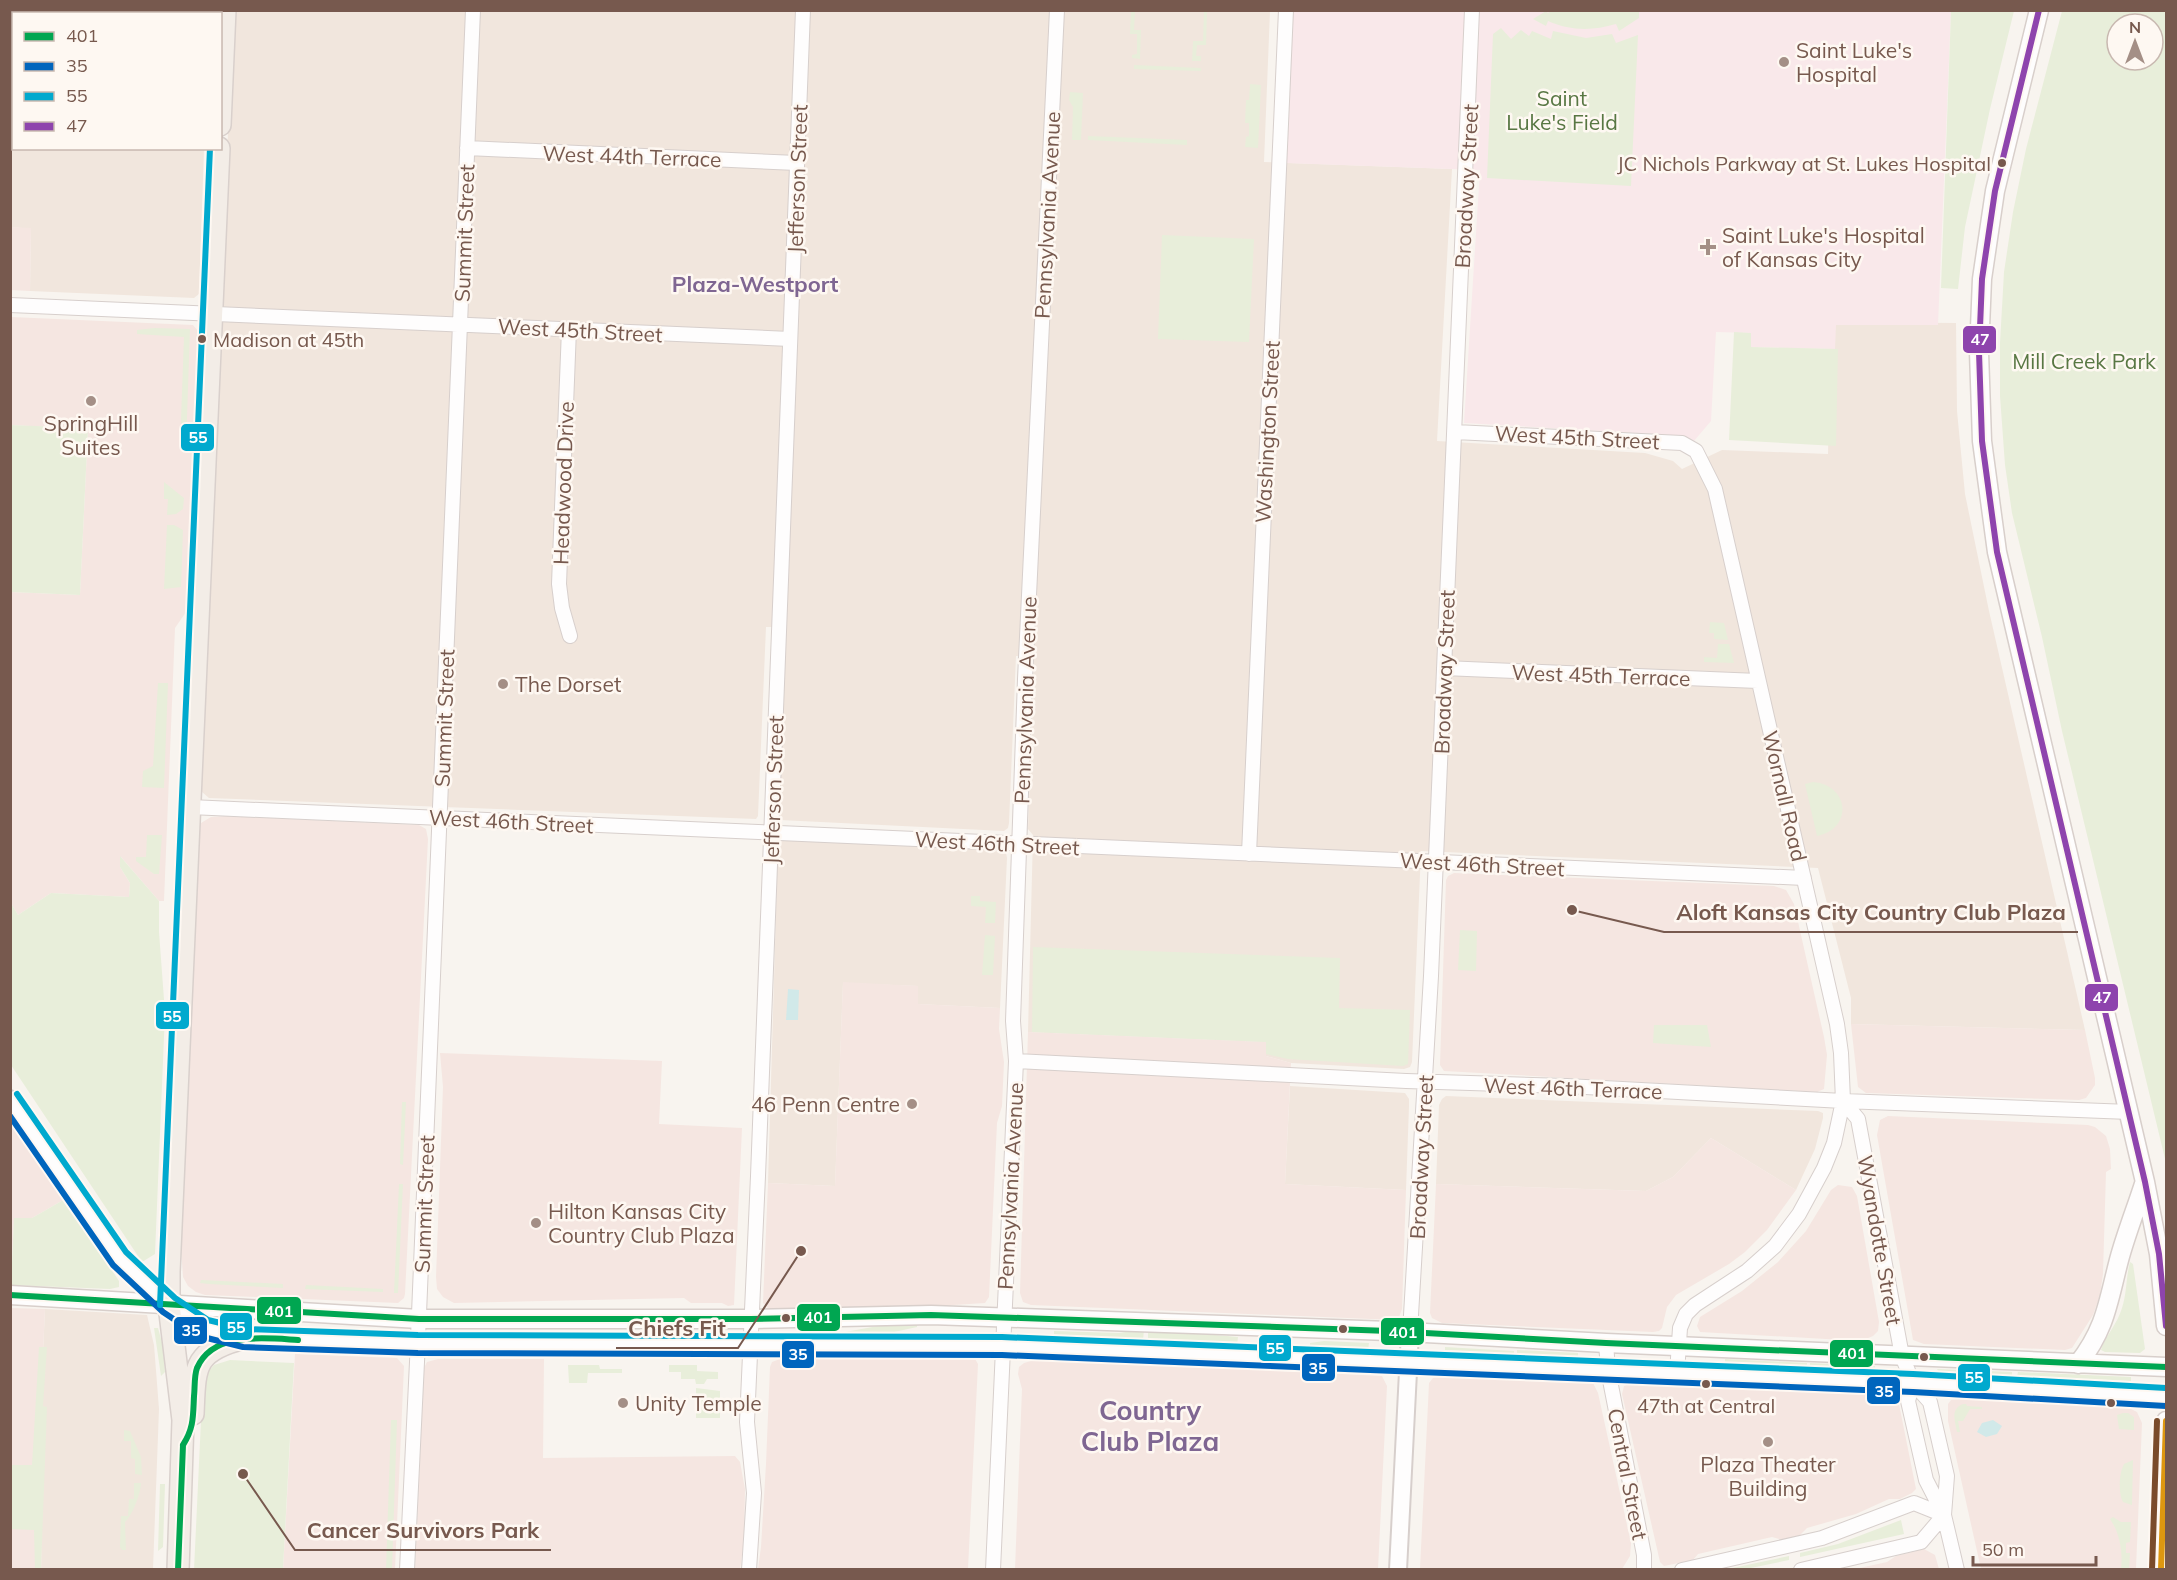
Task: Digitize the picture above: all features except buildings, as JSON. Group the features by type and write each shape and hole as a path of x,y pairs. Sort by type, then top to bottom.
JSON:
{"main road":[{"path":"222,79 225,10"},
{"path":"2039,10 1995,191 1982,279 1979,352 1982,441 1997,552 2145,1182 2159,1254 2166,1326"},
{"path":"178,1569 183,1420 169,1305 219,150"},
{"path":"2078,1364 2102,1326 2119,1260 2145,1182"},
{"path":"10,1295 419,1319 751,1319 931,1315 1004,1317 1410,1332 1606,1343 2166,1367"},
{"path":"169,1305 204,1328 244,1338 418,1344 1002,1346 1913,1383 2166,1397"},
{"path":"1230,1355 1248,1351 1257,1346 1265,1337 1268,1327"},
{"path":"1281,1357 1284,1349 1291,1342 1319,1329"},
{"path":"183,1444 192,1431 194,1383 200,1361 210,1351 244,1338"},
{"path":"2161,1569 2166,1421"}],"street":[{"name":"Summit Street","path":"407,1569 473,10"},
{"name":"Jefferson Street","path":"749,1569 754,1493 747,1422 749,1345 803,10"},
{"name":"Pennsylvania Avenue","path":"993,1569 1016,1061 1013,1021 1019,843 1057,10"},
{"name":"Washington Street","path":"1249,854 1286,10"},
{"name":"Broadway Street","path":"1410,1332 1436,861 1472,10"},
{"name":"West 44th Terrace","path":"467,148 797,163"},
{"name":"West 45th Street","path":"10,305 790,339"},
{"name":"Headwood Drive","path":"569,329 559,584 562,608 570,636"},
{"name":"West 45th Street","path":"1455,432 1682,443 1696,452"},
{"name":"Wornall Road","path":"1677,1373 1680,1328 1686,1314 1695,1305 1747,1271 1768,1252 1799,1214 1824,1168 1833,1143 1843,1101 1837,1024 1804,878 1715,489 1696,452"},
{"name":"West 45th Terrace","path":"1444,668 1758,681"},
{"name":"West 46th Street","path":"190,807 1804,878"},
{"name":"West 46th Terrace","path":"1016,1061 1425,1082 1567,1086 1843,1101 2130,1112"},
{"path":"10,1099 119,1258 169,1305"},
{"name":"Wyandotte Street","path":"1843,1101 1858,1119 1902,1356 1913,1383 1930,1402 1947,1476 1944,1515"},
{"path":"1398,1569 1410,1332"},
{"name":"Central Street","path":"1606,1343 1608,1370 1644,1555 1644,1569"},
{"name":"Wyandotte Street","path":"1913,1383 1908,1401 1926,1480 1944,1515 1957,1569"},
{"path":"1682,1569 1822,1538 1914,1503 1944,1515 1921,1542 1801,1569"}],"shaded area":[{"path":"11,10 210,10 210,12 12,12 12,91 10,91"},
{"path":"233,11 1270,11 1264,162 1452,169 1437,441 1645,453 1673,461 1682,469 1722,450 1828,454 1831,322 1956,323 1957,411 1965,494 1989,611 2085,1030 1851,1024 1851,998 1818,868 1421,851 1410,1067 1404,1069 1291,1063 1266,1056 1266,1042 1028,1032 1033,835 1028,829 1034,656 1016,656 1009,823 1008,828 1004,831 780,820 778,815 786,627 766,627 758,816 756,819 209,798 202,792 201,782"},
{"name":"Saint Luke's Hospital of Kansas City","path":"1293,11 1951,11 1938,325 1836,325 1835,349 1750,347 1750,333 1716,332 1711,421 1694,441 1671,435 1464,423 1480,170 1285,163"},
{"path":"10,91 12,91 12,150 204,150 199,294 194,298 30,291 31,229 11,227"},
{"path":"11,227 31,228 30,291 11,290"},
{"path":"11,317 193,325 198,331 186,612 175,628 164,901 159,901 121,857 120,867 130,883 129,897 51,893 18,915 11,903 10,592 80,595 88,429 11,425"},
{"path":"211,817 419,825 426,829 428,839 405,1294 398,1303 205,1295 188,1286 183,1277 181,1248 198,829 201,823"},
{"path":"786,840 996,850 1006,853 1007,858 1000,1008 917,1004 918,986 843,983 835,1186 768,1183 778,844"},
{"path":"1454,873 1774,886 1786,890 1794,904 1824,1037 1827,1055 1824,1089 1817,1092 1444,1071 1440,1065 1446,880"},
{"path":"843,982 918,986 918,1004 1000,1008 999,1029 1004,1062 1002,1106 997,1123 989,1297 985,1303 906,1308 777,1310 768,1308 763,1303 768,1183 835,1186"},
{"path":"1851,1024 2085,1030 2095,1085 2086,1098 2079,1100 1866,1093 1858,1087"},
{"path":"1028,1032 1267,1042 1266,1056 1291,1063 1285,1184 1406,1190 1402,1309 1399,1317 1395,1320 1031,1305 1023,1302 1020,1293"},
{"path":"440,1053 662,1061 659,1124 742,1128 734,1305 691,1303 684,1298 454,1303 443,1297 437,1289 436,1277 443,1087"},
{"path":"1290,1086 1405,1093 1409,1099 1406,1190 1285,1184"},
{"path":"1446,1096 1818,1111 1823,1113 1823,1118 1815,1149 1796,1190 1711,1138 1673,1177 1646,1191 1436,1184 1439,1105"},
{"path":"1888,1116 2088,1125 2095,1127 2106,1136 2110,1149 2111,1169 2106,1172 2103,1274 2100,1295 2093,1315 2072,1348 2065,1350 1924,1344 1913,1340 1877,1135 1880,1120"},
{"path":"11,1119 65,1199 32,1218 14,1218 11,1281"},
{"path":"1711,1138 1796,1190 1767,1230 1745,1252 1676,1295 1667,1307 1662,1328 1659,1331 1442,1323 1432,1318 1430,1313 1436,1184 1646,1191 1673,1177"},
{"path":"1838,1185 1852,1187 1857,1196 1879,1322 1878,1331 1861,1341 1700,1332 1697,1326 1700,1317 1742,1291 1778,1262 1806,1231 1831,1190"},
{"path":"11,1308 45,1309 35,1525 42,1543 41,1569 11,1570"},
{"path":"45,1309 147,1315 154,1345 159,1409 153,1569 41,1569 42,1543 35,1525"},
{"path":"295,1354 397,1358 404,1366 395,1569 283,1570"},
{"path":"974,1357 978,1364 968,1569 758,1569 772,1362 780,1359 944,1358"},
{"path":"438,1359 544,1359 543,1458 735,1456 740,1462 745,1489 744,1541 740,1569 415,1569 424,1368 427,1362"},
{"name":"Country Club Plaza","path":"1038,1359 1382,1376 1387,1386 1378,1569 1015,1569 1022,1389 1018,1374 1019,1367 1024,1363"},
{"path":"1442,1376 1593,1383 1598,1393 1631,1543 1630,1556 1622,1569 1420,1569 1429,1383 1433,1378"},
{"name":"Plaza Theater Building","path":"1629,1384 1891,1396 1899,1404 1916,1489 1900,1499 1889,1499 1856,1514 1807,1528 1798,1537 1783,1540 1772,1537 1698,1554 1693,1560 1664,1566 1660,1562 1622,1394 1624,1386"},
{"path":"1951,1400 2119,1406 2137,1412 2142,1423 2136,1569 1981,1569 1948,1421 1948,1404"},
{"path":"1924,1549 1935,1555 1939,1569 1855,1569 1887,1562 1896,1556"}],"green space":[{"path":"1551,10 1639,11 1639,18 1619,31 1616,24 1582,29 1565,27 1548,21 1546,26 1533,19"},
{"path":"1131,11 1140,11 1135,12 1134,30 1141,30 1140,59 1132,58 1132,55 1137,54 1137,34 1130,34"},
{"path":"1204,11 1207,11 1206,45 1197,45 1196,56 1201,56 1201,61 1192,61 1193,41 1203,41"},
{"path":"1951,11 2014,11 1965,227 1958,289 1941,288"},
{"name":"Mill Creek Park","path":"2062,11 2166,11 2166,1163 2012,513 2005,465 2000,396 2000,343 2004,272 2026,149"},
{"name":"Saint Luke's Field","path":"1501,28 1511,39 1521,30 1529,36 1532,31 1551,39 1553,31 1586,38 1612,34 1616,43 1638,35 1631,186 1487,178 1493,34"},
{"path":"1134,65 1201,68 1201,71 1134,69"},
{"path":"1250,84 1261,85 1258,148 1245,147 1246,137 1249,136 1249,123 1245,123 1246,100 1249,100"},
{"path":"1070,92 1083,93 1081,140 1072,140 1073,107 1069,100"},
{"path":"1088,136 1187,140 1187,145 1088,140"},
{"path":"1162,235 1254,239 1249,342 1158,339"},
{"path":"190,329 186,447 180,447 184,337 137,334 137,330"},
{"path":"1734,332 1751,333 1751,347 1838,349 1836,446 1729,440"},
{"path":"10,425 88,428 80,595 11,592"},
{"path":"164,482 184,498 183,509 176,514 167,515 168,499 164,499"},
{"path":"167,525 174,525 183,530 181,587 164,589"},
{"path":"1710,622 1724,623 1728,640 1714,639 1714,633 1709,633"},
{"path":"1718,644 1729,644 1734,663 1704,662 1704,657 1717,658"},
{"path":"158,683 168,683 164,788 142,787 143,771 153,766"},
{"path":"1813,782 1825,785 1834,791 1840,799 1842,808 1837,825 1829,832 1817,836 1805,784"},
{"path":"147,835 162,835 159,874 154,874 136,861 136,857 146,857"},
{"path":"120,856 159,901 165,1013 155,1254 142,1262 11,1065 11,903 18,915 51,893 129,897 130,883 120,867"},
{"path":"971,896 980,896 980,901 996,902 995,923 985,923 986,907 971,906"},
{"path":"1460,930 1477,931 1476,971 1458,970"},
{"path":"985,935 995,936 993,975 982,975"},
{"path":"1033,947 1340,958 1339,1008 1410,1010 1408,1064 1403,1066 1288,1059 1266,1054 1266,1042 1032,1032"},
{"path":"1654,1025 1707,1025 1711,1047 1653,1043"},
{"path":"402,1102 406,1102 403,1165 400,1164"},
{"path":"399,1184 403,1184 398,1293 394,1293"},
{"path":"65,1199 119,1281 119,1287 110,1289 11,1285 14,1218 32,1218"},
{"path":"2130,1262 2133,1264 2145,1349 2140,1353 2105,1352 2101,1350 2124,1302"},
{"path":"201,1280 283,1284 283,1288 209,1284 200,1283"},
{"path":"306,1285 383,1289 383,1292 305,1289"},
{"path":"917,1324 917,1327 885,1334 845,1335 845,1332 878,1326"},
{"path":"154,1328 158,1328 163,1346 165,1372 161,1376"},
{"path":"1144,1329 1143,1341 1054,1337 1054,1331 1119,1333"},
{"path":"1148,1329 1238,1337 1237,1345 1148,1341"},
{"path":"1324,1341 1369,1343 1368,1350 1310,1348 1310,1343"},
{"path":"39,1347 47,1347 43,1406 47,1407 41,1569 35,1570 34,1530 11,1529 10,1465 32,1465"},
{"path":"1445,1347 1514,1351 1514,1354 1445,1350"},
{"path":"1517,1350 1578,1353 1578,1356 1517,1354"},
{"path":"1725,1359 1807,1363 1807,1366 1725,1363"},
{"path":"230,1360 294,1363 283,1569 194,1570 203,1378 214,1365"},
{"path":"1810,1363 1875,1366 1875,1369 1810,1366"},
{"path":"568,1365 599,1365 600,1369 622,1369 622,1373 588,1373 587,1383 569,1383"},
{"path":"669,1365 697,1365 697,1371 718,1372 718,1379 707,1379 704,1384 696,1384 695,1379 681,1379 681,1372 669,1372"},
{"path":"1937,1369 2012,1372 2012,1376 1939,1372"},
{"path":"2018,1372 2131,1377 2131,1381 2017,1376"},
{"path":"696,1388 720,1391 720,1418 696,1418"},
{"path":"1963,1404 1982,1407 1982,1409 1970,1409 1963,1421 1958,1421 1960,1432 1957,1432 1955,1412"},
{"path":"2123,1413 2134,1417 2134,1430 2119,1429 2117,1415"},
{"path":"391,1420 397,1420 392,1569 386,1570"},
{"path":"124,1430 130,1431 141,1457 142,1475 135,1474 135,1459 131,1458 131,1441 124,1441"},
{"path":"2133,1460 2132,1505 2123,1502 2120,1483 2124,1464"},
{"path":"134,1483 141,1483 141,1487 133,1510 125,1522 126,1550 122,1550 120,1547 121,1516 128,1516 129,1499 134,1499"},
{"path":"160,1484 165,1484 163,1547 158,1551"},
{"path":"2113,1517 2121,1522 2131,1522 2130,1542 2126,1543 2126,1553 2130,1553 2129,1569 2121,1569 2120,1543 2110,1519"},
{"path":"1901,1520 1904,1534 1800,1557 1800,1553 1838,1544"},
{"path":"1789,1556 1789,1560 1746,1569 1728,1569"}],"water":[{"path":"788,989 799,990 798,1020 786,1020"},
{"path":"1993,1420 2002,1426 1997,1434 1986,1437 1977,1432 1982,1423"}],"transit line":[{"name":"47","path":"2039,10 1995,191 1982,279 1979,352 1982,441 1997,552 2145,1182 2159,1254 2166,1326"},
{"name":"55","path":"160,1305 210,150"},
{"name":"55","path":"17,1094 126,1252 175,1298 208,1320 245,1329 418,1335 1002,1337 1913,1374 2166,1388"},
{"name":"35","path":"10,1116 113,1265 163,1312 199,1336 243,1347 418,1353 1002,1355 1913,1392 2166,1406"},
{"name":"401","path":"10,1295 419,1319 751,1319 931,1315 1021,1318 1389,1331 1606,1343 2166,1367"},
{"name":"401","path":"183,1445 192,1422 196,1371 205,1356 227,1342 241,1339 298,1340"},
{"path":"2152,1570 2157,1421"},
{"path":"2161,1570 2166,1421"},
{"name":"401","path":"178,1570 183,1445"}],"place":[{"name":"Saint Luke's Hospital","path":"1784,62"},
{"name":"JC Nichols Parkway at St. Lukes Hospital","path":"2002,163"},
{"name":"Saint Luke's Hospital of Kansas City","path":"1708,247"},
{"name":"Madison at 45th","path":"202,339"},
{"name":"SpringHill Suites","path":"91,401"},
{"name":"The Dorset","path":"503,684"},
{"name":"Aloft Kansas City Country Club Plaza","path":"1572,910"},
{"name":"46 Penn Centre","path":"912,1104"},
{"name":"Hilton Kansas City Country Club Plaza","path":"536,1223"},
{"name":"Chiefs Fit","path":"801,1251"},
{"name":"47th at Central","path":"1706,1384"},
{"name":"Unity Temple","path":"623,1403"},
{"name":"Plaza Theater Building","path":"1768,1442"},
{"name":"Cancer Survivors Park","path":"243,1474"}],"district":[{"name":"Plaza-Westport","path":"755,284"},
{"name":"Country Club Plaza","path":"1150,1426"}]}
